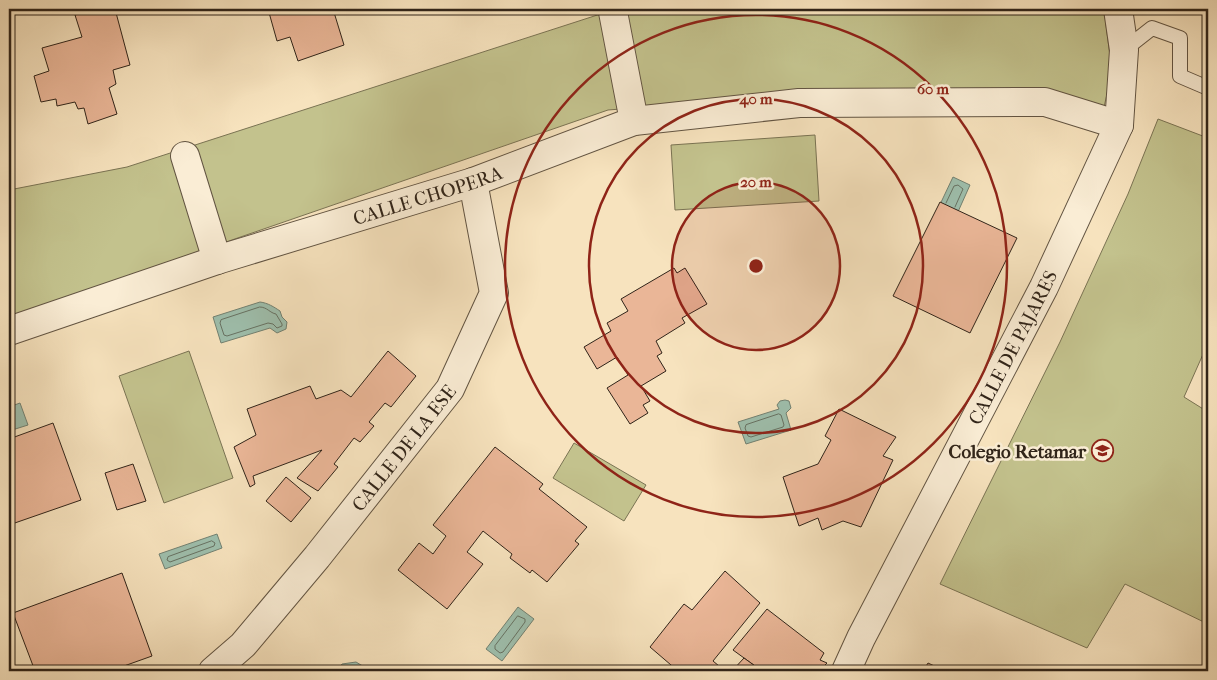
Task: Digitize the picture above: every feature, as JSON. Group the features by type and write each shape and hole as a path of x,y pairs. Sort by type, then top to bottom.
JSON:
{"street":[{"name":"CALLE DE PAJARES","path":"846,671 861,638 1044,287 1119,124 1124,50 1118,9"},
{"path":"613,12 634,121"},
{"name":"CALLE CHOPERA","path":"9,331 217,260 473,182 634,121 799,103 1045,102 1119,124"},
{"path":"185,156 217,260"},
{"name":"CALLE DE LA ESE","path":"213,671 243,645 317,557 450,389 494,293 473,182"}],"lane":[{"path":"1124,50 1152,28 1180,38 1180,76 1208,88"}],"shaded area":[{"path":"616,9 1104,9 1112,72 1104,107 813,94 608,110 9,317 9,190 127,167"},
{"name":"Colegio Retamar","path":"1158,119 1208,138 1208,343 1184,397 1208,412 1208,624 1125,584 1087,648 940,584 1060,342 1128,194"},
{"path":"815,135 819,201 675,210 671,145"},
{"path":"189,351 233,478 164,503 119,376"},
{"path":"574,443 646,485 624,521 553,478"}],"water":[{"path":"953,177 970,185 953,223 935,215"},
{"path":"260,302 280,311 282,317 287,322 286,329 277,333 270,328 221,343 213,317"},
{"path":"780,401 789,401 791,408 786,413 791,430 746,444 738,422 779,409 777,405"},
{"path":"20,403 28,425 9,431 9,407"},
{"path":"217,534 222,548 165,569 159,554"},
{"path":"518,607 534,619 502,661 486,649"},
{"path":"356,662 371,671 337,671 342,664"}],"building":[{"path":"98,9 115,9 130,65 113,70 116,84 109,88 117,114 88,124 84,108 78,109 75,102 57,106 56,99 41,102 34,76 49,71 42,48 82,37 75,15"},
{"path":"268,9 333,9 344,45 298,61 290,37 277,41"},
{"path":"940,202 1017,238 970,333 893,296"},
{"path":"674,268 677,273 685,268 707,304 682,318 685,323 656,341 662,353 657,356 666,371 641,386 650,401 643,405 648,413 630,424 607,388 628,375 617,357 597,369 584,347 611,331 607,323 628,311 621,299"},
{"path":"388,351 416,376 391,407 385,403 369,422 374,426 360,442 354,438 334,464 338,467 318,491 297,478 322,450 253,476 255,484 250,487 234,447 256,435 247,409 310,386 316,399 341,390 351,397"},
{"path":"839,409 896,437 883,456 893,460 861,527 843,521 822,530 818,518 799,526 783,477 818,464 831,440 825,436"},
{"path":"53,423 81,500 9,525 9,439"},
{"path":"495,447 543,484 539,489 587,527 575,541 579,544 547,582 532,570 530,573 510,558 512,554 483,531 467,552 483,564 447,609 398,570 419,543 433,554 446,536 433,525"},
{"path":"133,464 146,501 117,510 105,473"},
{"path":"286,477 311,498 291,522 266,501"},
{"path":"725,571 760,603 713,661 725,671 678,671 650,647 684,604 692,610"},
{"path":"122,573 152,656 110,671 35,671 13,613"},
{"path":"767,609 824,653 820,660 827,663 819,671 762,671 733,650"},
{"path":"744,658 762,671 732,671"},
{"path":"928,663 945,671 923,671"}],"place":[{"name":"Colegio Retamar","path":"1102,451"}]}
